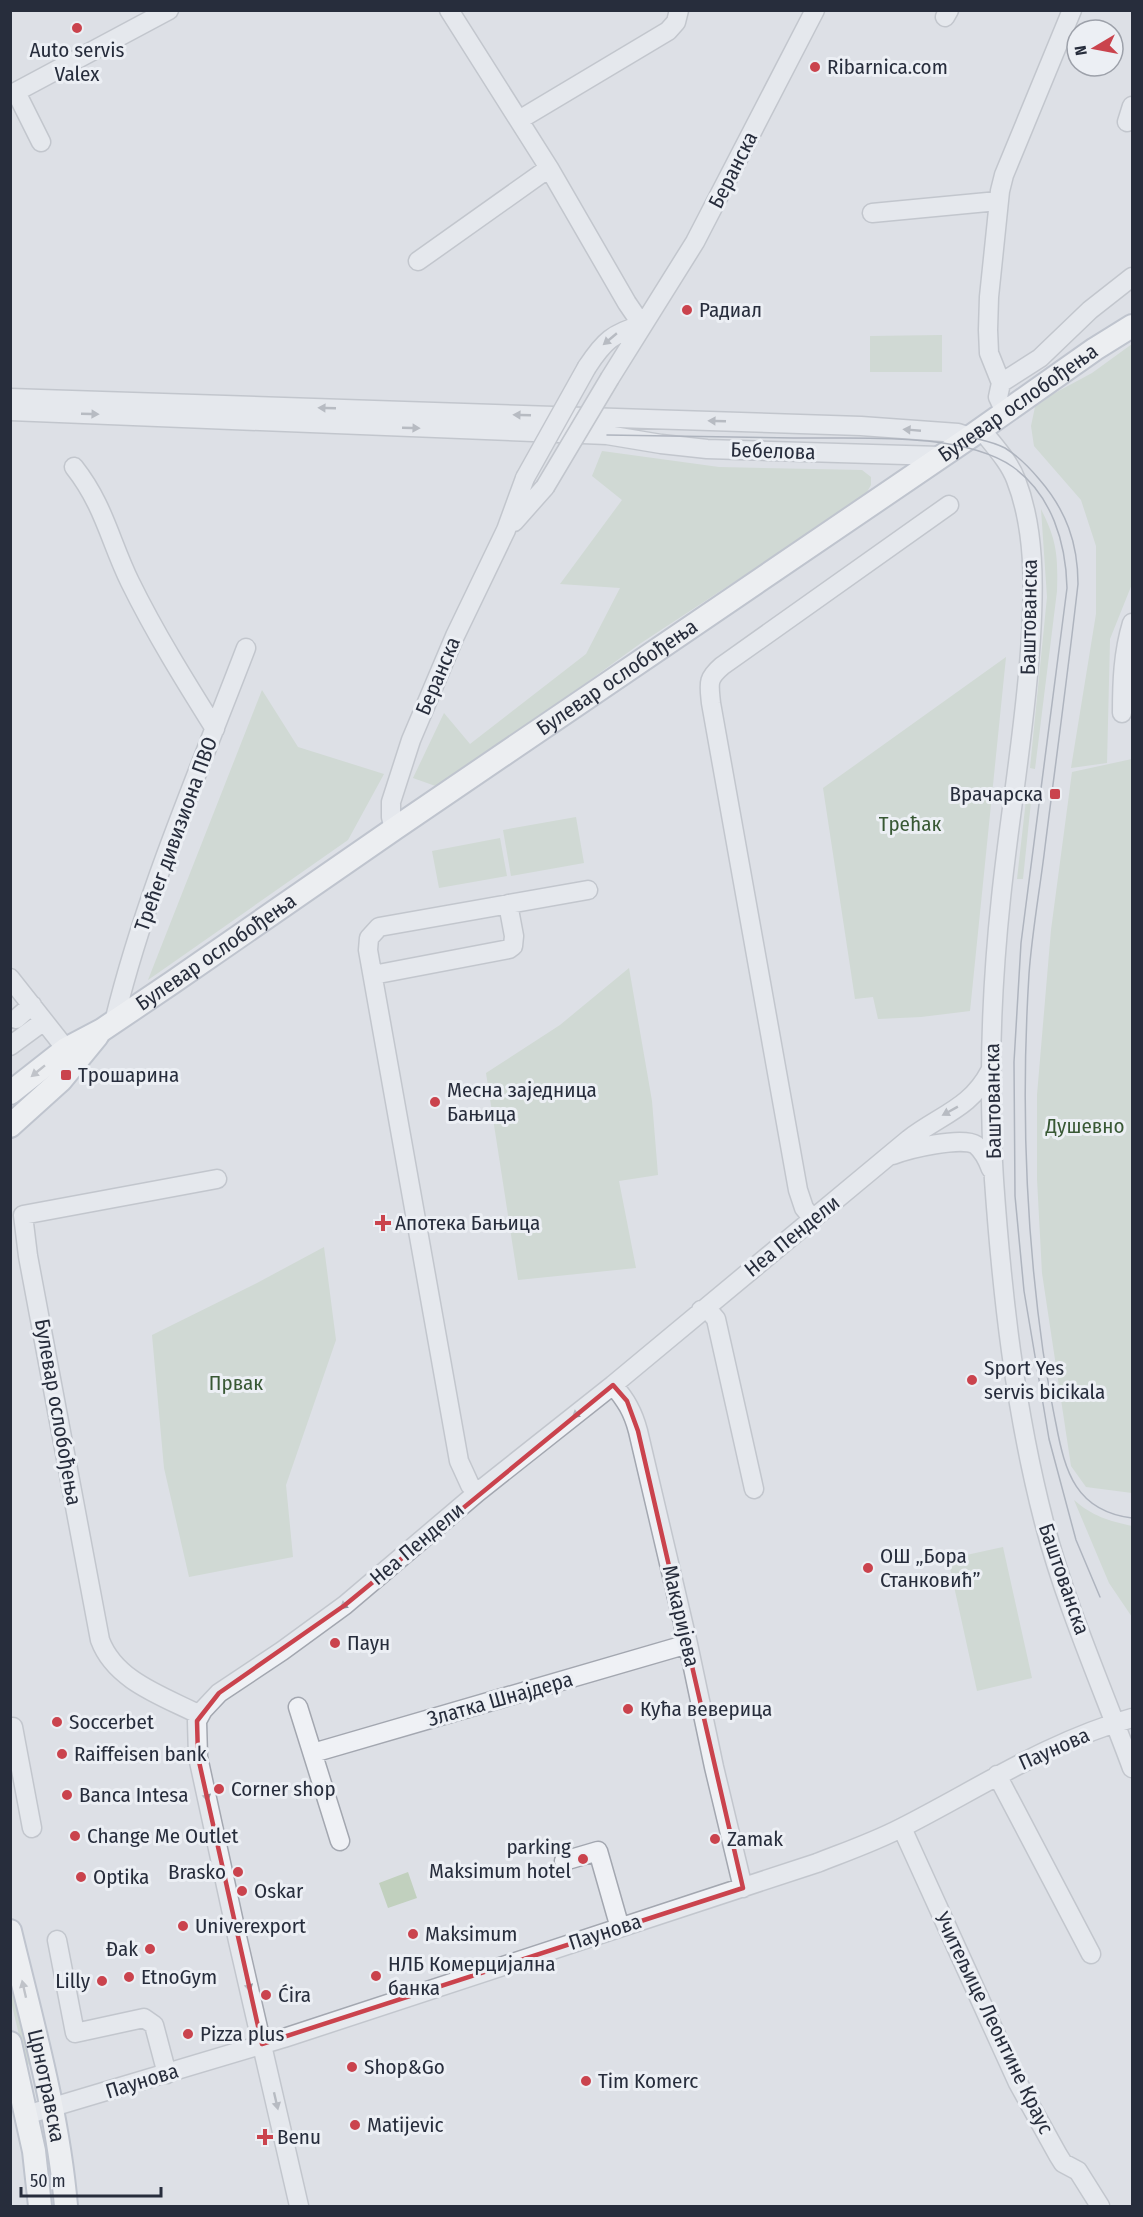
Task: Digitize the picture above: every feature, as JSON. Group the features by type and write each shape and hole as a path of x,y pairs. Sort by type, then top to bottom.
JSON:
{"main road":[{"name":"Булевар ослобођења","path":"10,1094 66,1049 108,1026 1095,349 1132,326"},
{"name":"Булевар ослобођења","path":"10,1126 61,1080 108,1026"},
{"name":"Црнотравска","path":"10,1931 51,2108 66,2206"},
{"name":"Црнотравска","path":"10,2043 34,2151 40,2206"}],"street":[{"path":"41,142 13,94 169,10"},
{"path":"449,10 549,168 642,325"},
{"path":"519,120 668,31 676,22 679,10"},
{"name":"Беранска","path":"506,530 545,487 642,325 680,267 706,222 815,10"},
{"path":"1005,412 998,397 1001,383 989,353 988,330 998,201 1004,175 1072,10"},
{"path":"418,261 549,168"},
{"path":"872,213 998,201"},
{"path":"1001,383 1040,358 1090,310 1132,277"},
{"name":"Беранска","path":"394,829 391,801 411,740 455,636 506,530 525,478 599,349 613,335 642,325"},
{"path":"10,398 861,426 958,434 975,433"},
{"name":"Бебелова","path":"10,411 607,435 707,449 940,456"},
{"name":"Баштованска","path":"975,433 1011,469 1021,495 1030,543 1032,608 1027,684 1001,898 990,1071 994,1180 1012,1357 1043,1519 1062,1582 1124,1721 1132,1768"},
{"path":"74,467 102,512 129,581 175,664 215,729"},
{"path":"812,1218 804,1208 798,1190 711,703 709,681 722,666 949,505"},
{"path":"1122,713 1125,649 1132,623"},
{"name":"Трећег дивизиона ПВО","path":"108,1026 167,852 246,648"},
{"path":"478,1492 470,1485 459,1461 368,950 369,938 379,927 588,890"},
{"path":"373,975 509,949 513,946 514,936 508,904"},
{"path":"13,987 32,1005 66,1049"},
{"path":"16,1018 32,1005"},
{"path":"10,1046 44,1021"},
{"name":"Неа Пендели","path":"200,1715 219,1693 345,1605 478,1492 640,1362 926,1125 965,1103 977,1093 990,1071"},
{"name":"Неа Пендели","path":"891,1155 934,1145 971,1143 978,1147 987,1159 994,1180"},
{"name":"Булевар ослобођења","path":"200,1715 124,1674 110,1660 100,1640 28,1256 23,1215 217,1179"},
{"path":"701,1310 710,1312 716,1319 754,1488"},
{"name":"Макаријева","path":"613,1384 627,1401 633,1414 743,1888"},
{"name":"Златка Шнајдера","path":"313,1753 688,1644"},
{"path":"298,1707 340,1841"},
{"path":"200,1715 197,1731 198,1757 300,2206"},
{"name":"Паунова","path":"26,2115 262,2044 825,1860 902,1828 998,1775 1073,1738 1124,1721"},
{"path":"10,1727 13,1727 32,1828"},
{"path":"998,1775 1091,1954"},
{"name":"Учитељице Леонтине Краус","path":"902,1828 1018,2083 1063,2163 1078,2171 1100,2206"},
{"path":"564,1862 598,1851 620,1928"},
{"path":"57,1940 75,2033 144,2018 154,2025 166,2074"}],"highlighted area":[{"path":"613,1385 627,1401 638,1431 743,1888 262,2044 198,1757 197,1721 219,1693 345,1605"}],"green space":[{"path":"942,335 942,372 870,372 870,336"},
{"path":"1132,344 1132,584 1110,639 1107,763 1071,768 1096,614 1096,546 1081,500 1034,446 1031,426 1035,407 1053,394 1092,373"},
{"path":"602,451 719,467 862,470 871,477 871,485 864,497 641,643 441,788 413,778 444,713 470,744 586,654 620,588 560,584 622,500 592,476"},
{"path":"1041,509 1055,548 1057,591 1035,769 1030,768 1047,597"},
{"name":"Трећак","path":"1006,657 970,1011 878,1019 873,997 855,999 823,788"},
{"path":"262,690 298,747 384,774 348,840 148,980"},
{"name":"Душевно","path":"1132,759 1132,1493 1086,1487 1071,1466 1042,1273 1037,1179 1037,1095 1051,930 1072,772"},
{"path":"1027,791 1032,792 1023,879 1017,879"},
{"path":"576,817 584,863 511,876 503,830"},
{"path":"500,838 507,876 439,888 432,851"},
{"path":"629,968 652,1101 658,1175 619,1181 636,1268 518,1280 486,1073 560,1025"},
{"name":"Првак","path":"324,1247 336,1340 286,1485 293,1557 189,1577 164,1468 152,1335"},
{"path":"1074,1500 1101,1517 1132,1526 1132,1617 1109,1583"},
{"path":"1003,1547 1032,1678 977,1691 948,1559"},
{"path":"408,1872 417,1898 388,1908 379,1883"},
{"path":"10,1977 31,2064 26,2065 11,2001"}],"tram line":[{"path":"607,435 908,439 966,447 991,455 1013,467 1038,491 1054,521 1064,554 1067,588 1021,943 1014,1062 1015,1196 1024,1291 1049,1439 1076,1540 1100,1597"},
{"path":"970,437 1005,448 1019,458 1035,475 1063,515 1076,555 1078,584 1029,974 1025,1069 1026,1163 1032,1257 1043,1351 1064,1458 1076,1486 1086,1498 1113,1514 1132,1518"}],"place":[{"name":"Auto servis Valex","path":"77,28"},
{"name":"Ribarnica.com","path":"815,67"},
{"name":"Радиал","path":"687,310"},
{"name":"Врачарска","path":"1055,794"},
{"name":"Трошарина","path":"66,1075"},
{"name":"Месна заједница Бањица","path":"435,1102"},
{"name":"Апотека Бањица","path":"383,1223"},
{"name":"Sport Yes servis bicikala","path":"972,1380"},
{"name":"ОШ „Бора Станковић”","path":"868,1568"},
{"name":"Паун","path":"335,1643"},
{"name":"Кућа веверица","path":"628,1709"},
{"name":"Soccerbet","path":"57,1722"},
{"name":"Raiffeisen bank","path":"62,1754"},
{"name":"Corner shop","path":"219,1789"},
{"name":"Banca Intesa","path":"67,1795"},
{"name":"Change Me Outlet","path":"75,1836"},
{"name":"Zamak","path":"715,1839"},
{"name":"parking Maksimum hotel","path":"583,1859"},
{"name":"Brasko","path":"238,1872"},
{"name":"Optika","path":"81,1877"},
{"name":"Oskar","path":"242,1891"},
{"name":"Univerexport","path":"183,1926"},
{"name":"Maksimum","path":"413,1934"},
{"name":"Đak","path":"150,1949"},
{"name":"НЛБ Комерцијална банка","path":"376,1976"},
{"name":"EtnoGym","path":"129,1977"},
{"name":"Lilly","path":"102,1981"},
{"name":"Ćira","path":"266,1995"},
{"name":"Pizza plus","path":"188,2034"},
{"name":"Shop&Go","path":"352,2067"},
{"name":"Tim Komerc","path":"586,2081"},
{"name":"Matijevic","path":"355,2125"},
{"name":"Benu","path":"265,2137"}]}
